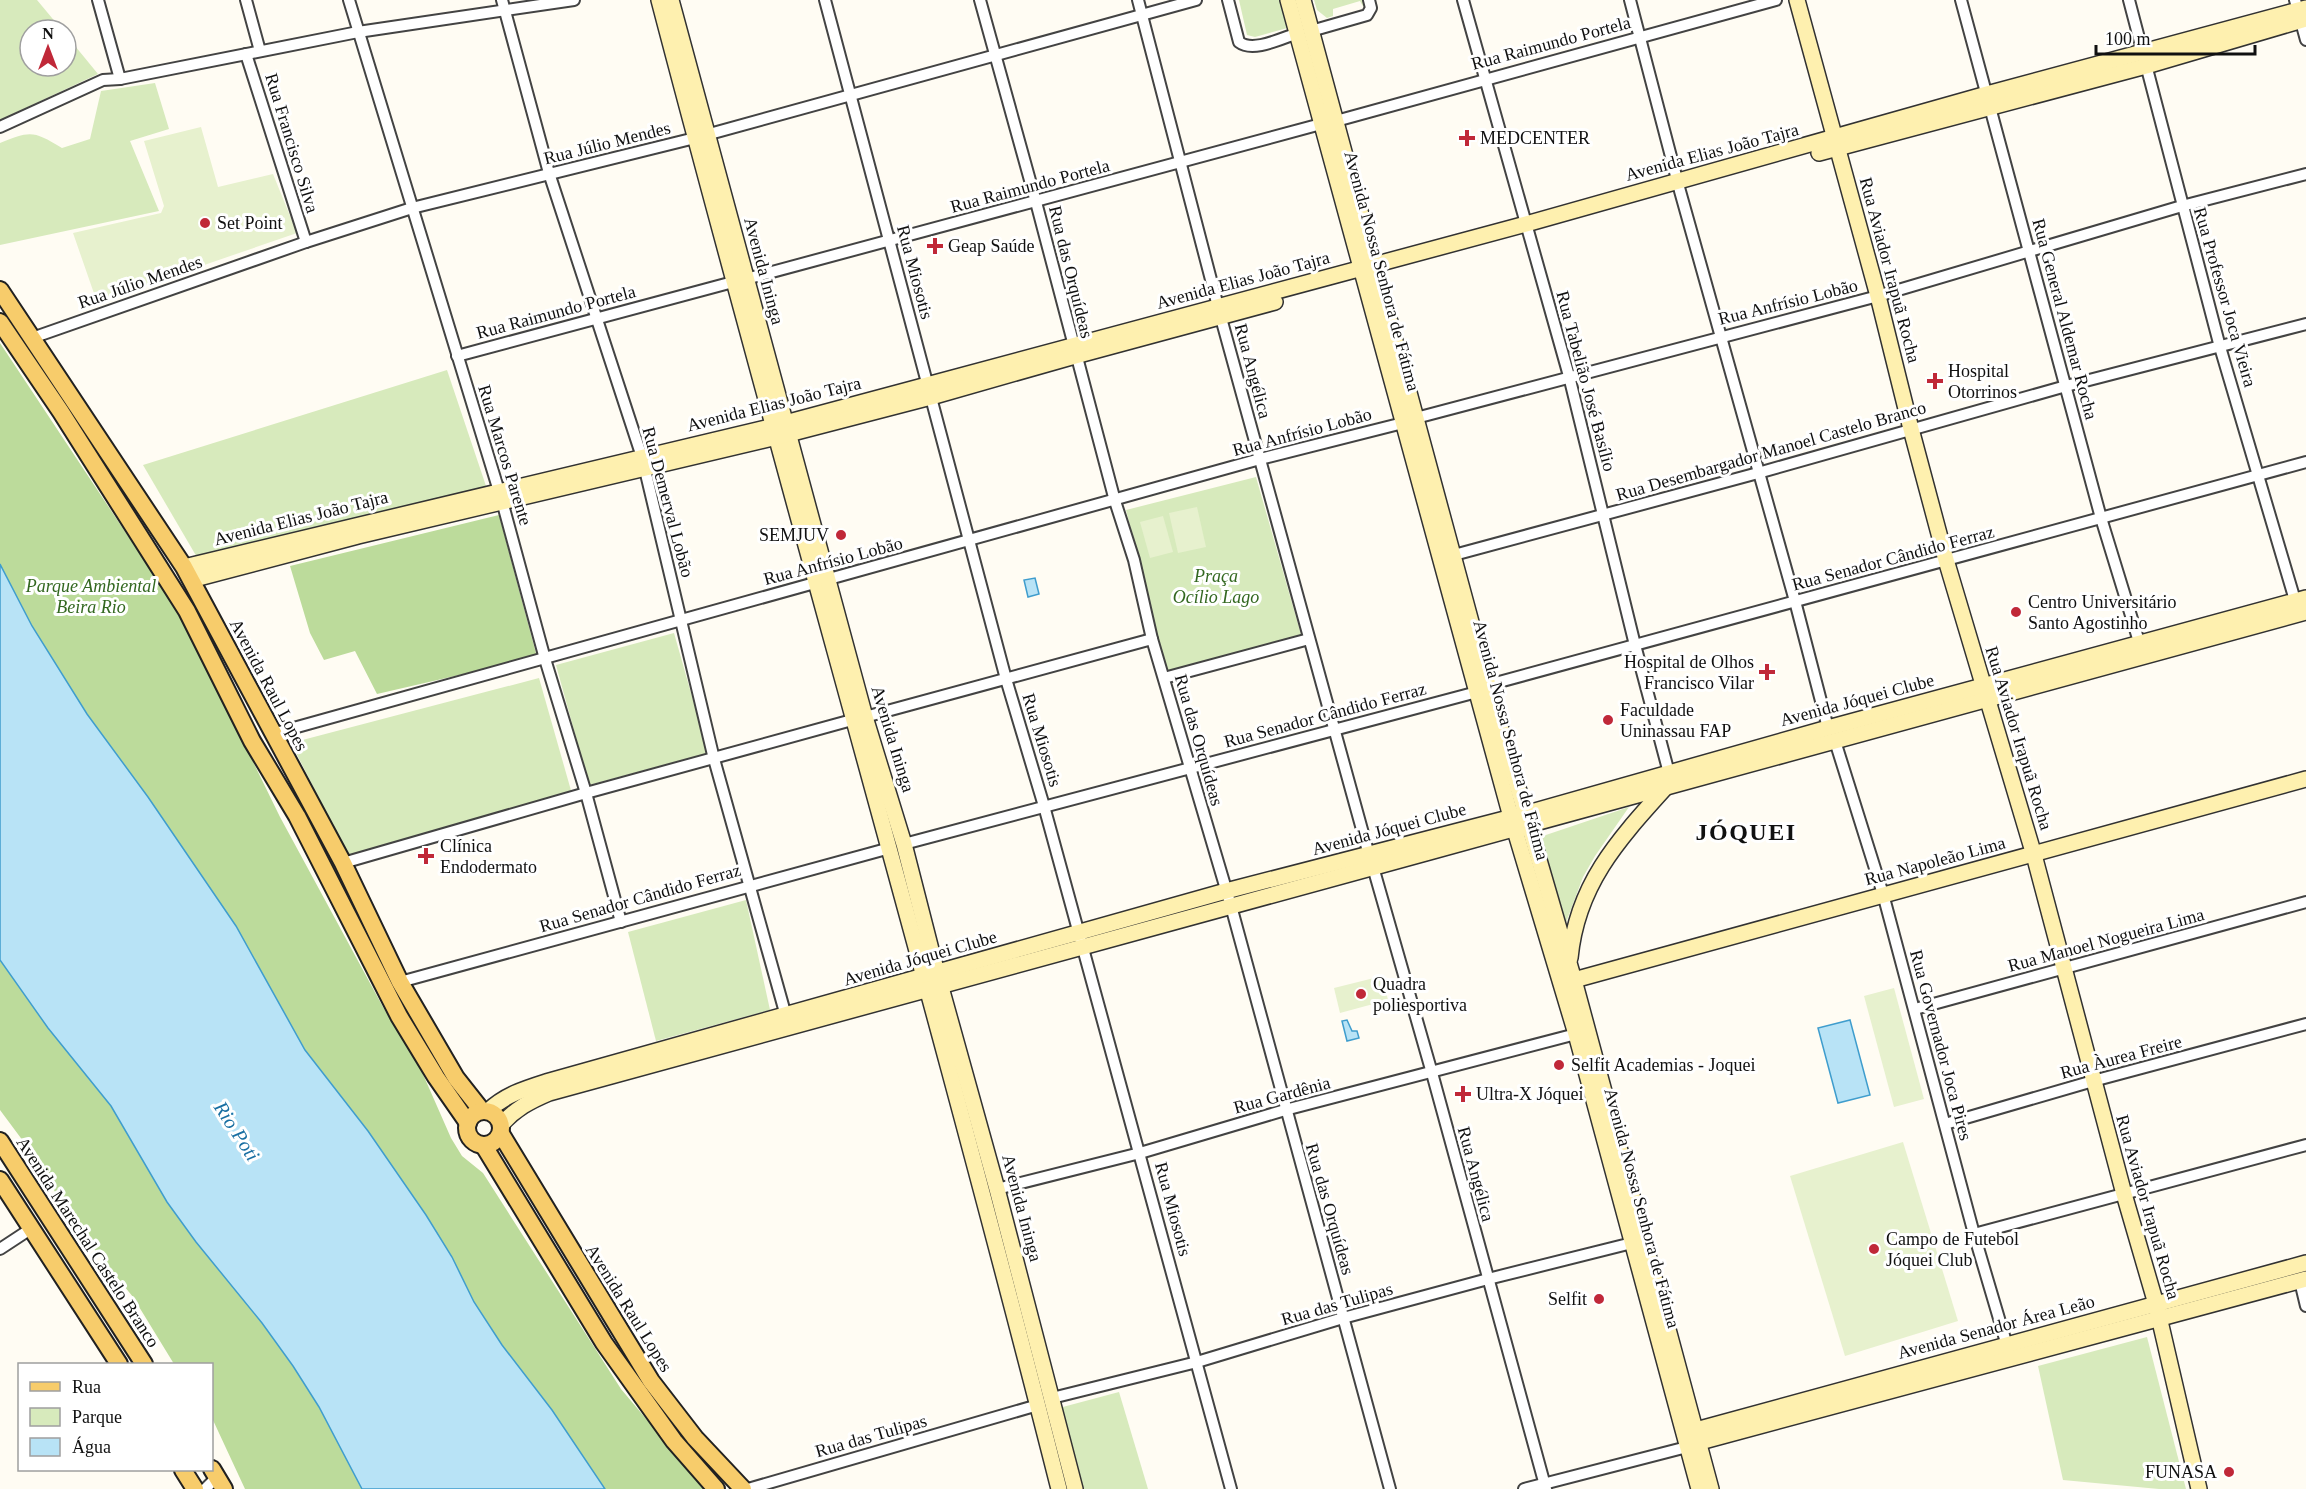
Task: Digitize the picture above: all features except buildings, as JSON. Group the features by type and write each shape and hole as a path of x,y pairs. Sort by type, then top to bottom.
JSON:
{"main road":[{"name":"Avenida Ininga","path":"659,0 701,136 859,719 897,846 1045,1402 1075,1489"},
{"name":"Avenida Ininga","path":"671,0 701,136"},
{"name":"Avenida Nossa Senhora de Fátima","path":"1288,0 1305,32"},
{"name":"Avenida Nossa Senhora de Fátima","path":"1303,0 1305,32 1632,1243 1711,1489"},
{"name":"Rua Aviador Irapuã Rocha","path":"1797,0 1878,296 1946,560 2034,855 2093,1081 2158,1311 2199,1489"},
{"name":"Avenida Elias João Tajra","path":"188,573 358,536 501,496 780,430 929,391 2144,59 2301,11"},
{"name":"Avenida Elias João Tajra","path":"1527,228 1579,204 1679,186"},
{"name":"Avenida Raul Lopes","path":"0,290 188,573 272,734 343,863 400,982 456,1078 485,1111"},
{"path":"0,322 68,422 187,611 252,741 302,826 399,1016 436,1077 468,1122"},
{"name":"Avenida Nossa Senhora de Fátima","path":"1409,420 1455,555 1482,689"},
{"name":"Avenida Jóquei Clube","path":"1985,692 2140,645 2302,606"},
{"name":"Avenida Jóquei Clube","path":"501,1130 511,1114 526,1103 549,1093 1228,899 1519,822 2302,606"},
{"path":"187,611 199,619 216,649 224,653 230,650"},
{"name":"Rua Napoleão Lima","path":"1574,980 2306,779"},
{"path":"1569,964 1575,924 1598,869 1619,839 1668,780"},
{"name":"Avenida Nossa Senhora de Fátima","path":"1519,822 1574,980 1694,1440 1699,1489"},
{"name":"Avenida Ininga","path":"932,982 997,1189 1045,1402 1059,1489"},
{"name":"Avenida Jóquei Clube","path":"485,1111 515,1092 546,1082 786,1016 932,982"},
{"path":"485,1111 497,1116 501,1130 497,1140 484,1146 476,1144 467,1131 471,1117 485,1111"},
{"name":"Avenida Raul Lopes","path":"501,1130 651,1381 695,1438 743,1489"},
{"name":"Avenida Marechal Castelo Branco","path":"0,1141 143,1363"},
{"name":"Avenida Raul Lopes","path":"484,1146 604,1343 674,1442 716,1489"},
{"path":"0,1180 118,1363"},
{"name":"Avenida Senador Área Leão","path":"1694,1440 1798,1409 2158,1311 2306,1263"},
{"path":"63,1277 81,1267"},
{"name":"Avenida Senador Área Leão","path":"2158,1311 2303,1280"},
{"path":"184,1471 195,1489"}],"street":[{"path":"98,0 120,79"},
{"name":"Rua Francisco Silva","path":"246,0 260,51"},
{"name":"Rua Marcos Parente","path":"349,0 501,496 621,922"},
{"path":"0,127 104,80 120,79 503,5 574,0"},
{"name":"Rua Miosotis","path":"825,0 971,540 1006,679 1044,806 1231,1489"},
{"name":"Rua das Orquídeas","path":"980,0 1036,202 1114,501 1134,560 1152,639 1228,899 1390,1489"},
{"name":"Rua Angélica","path":"1138,0 1333,729 1432,1073 1545,1486"},
{"name":"Rua Júlio Mendes","path":"32,338 306,242 412,208 701,136 1196,0"},
{"path":"1228,0 1239,42 1243,45 1256,45 1367,15 1371,8 1369,0"},
{"name":"Rua Tabelião José Basílio","path":"1463,0 1569,376 1668,780"},
{"name":"Rua Governador Joca Pires","path":"1630,0 1831,735 1883,894 1974,1233 2009,1351"},
{"name":"Rua Raimundo Portela","path":"457,356 1036,202 1776,0"},
{"name":"Rua General Aldemar Rocha","path":"1960,0 2030,250 2101,518 2140,645"},
{"name":"Rua Professor Joca Vieira","path":"2129,0 2220,347 2258,475 2302,606"},
{"name":"Rua Demerval Lobão","path":"503,5 549,173 643,462 714,759 786,1016"},
{"path":"2301,11 2306,40"},
{"name":"Rua Francisco Silva","path":"246,54 306,242"},
{"name":"Rua Anfrísio Lobão","path":"272,734 1260,459 1878,296 2182,206 2306,174"},
{"name":"Rua Desembargador Manoel Castelo Branco","path":"1455,555 2066,386 2306,324"},
{"name":"Rua Senador Cândido Ferraz","path":"400,982 749,885 1190,769 2306,462"},
{"path":"343,863 586,793 1152,639"},
{"path":"1164,678 1309,639"},
{"name":"Rua Manoel Nogueira Lima","path":"1915,1009 2306,902"},
{"name":"Rua Àurea Freire","path":"1945,1124 2093,1081 2306,1024"},
{"name":"Rua Gardênia","path":"997,1189 1140,1153 1285,1110 1575,1034"},
{"path":"1974,1233 2306,1145"},
{"path":"0,1248 32,1227"},
{"name":"Rua das Tulipas","path":"748,1489 1045,1402 1197,1362 1343,1318 1632,1243"},
{"path":"2303,1280 2306,1306"},
{"name":"Avenida Senador Área Leão","path":"1524,1489 1545,1486 1694,1440"}],"green space":[{"path":"0,0 37,0 52,18 18,18 18,78 78,78 78,50 98,74 0,120"},
{"path":"1239,0 1288,0 1291,27 1255,37 1247,35"},
{"path":"1314,0 1373,0 1364,8 1360,1 1333,9 1333,16 1327,18 1317,10"},
{"path":"155,83 169,129 130,141 159,211 0,245 0,143 26,134 45,138 62,148 90,139 101,91"},
{"name":"Set Point","path":"201,127 218,187 273,174 297,233 97,302 73,233 161,213 164,206 144,141"},
{"name":"Parque Ambiental Beira Rio","path":"0,343 173,604 198,649 280,817 383,1007 422,1072 451,1138 462,1156 483,1173 621,1389 705,1489 605,1489 552,1410 502,1345 474,1302 452,1257 426,1215 368,1131 305,1050 236,926 148,797 87,714 32,626 0,564"},
{"path":"447,370 487,489 198,559 143,465"},
{"name":"Praça Ocílio Lago","path":"1256,477 1302,638 1167,674 1126,510"},
{"path":"1197,507 1206,547 1178,553 1169,513"},
{"path":"499,515 537,657 377,694 355,651 324,660 310,633 290,566"},
{"path":"1163,516 1173,552 1150,558 1140,522"},
{"path":"674,633 708,753 589,785 556,665"},
{"path":"539,678 572,794 348,855 291,743"},
{"path":"1629,807 1583,877 1564,928 1537,838"},
{"path":"746,900 770,1010 656,1041 628,932"},
{"path":"0,960 48,1028 111,1106 167,1202 293,1366 319,1407 362,1489 245,1489 213,1420 213,1363 173,1363 133,1297 95,1250 60,1200 29,1149 0,1110"},
{"name":"Quadra poliesportiva","path":"1382,976 1388,1000 1340,1013 1334,988"},
{"path":"1894,988 1924,1099 1894,1107 1864,996"},
{"name":"Campo de Futebol Jóquei Club","path":"1903,1142 1958,1321 1845,1356 1790,1176"},
{"path":"2147,1337 2186,1489 2159,1489 2063,1480 2038,1366"},
{"path":"1119,1392 1148,1489 1081,1489 1059,1408"}],"water":[{"name":"Rio Poti","path":"0,564 32,626 87,714 148,797 236,926 305,1050 368,1131 426,1215 452,1257 474,1302 502,1345 552,1410 605,1489 362,1489 319,1407 293,1366 167,1202 111,1106 48,1028 0,960"},
{"path":"1035,578 1039,594 1028,597 1024,580"},
{"path":"1347,1020 1352,1031 1357,1031 1359,1038 1347,1041 1342,1021"},
{"path":"1850,1020 1870,1095 1838,1103 1818,1028"}],"place":[{"name":"MEDCENTER","path":"1467,138"},
{"name":"Set Point","path":"205,223"},
{"name":"Geap Saúde","path":"935,246"},
{"name":"Hospital Otorrinos","path":"1935,381"},
{"name":"SEMJUV","path":"841,535"},
{"name":"Centro Universitário Santo Agostinho","path":"2016,612"},
{"name":"Hospital de Olhos Francisco Vilar","path":"1767,672"},
{"name":"Faculdade Uninassau FAP","path":"1608,720"},
{"name":"Clínica Endodermato","path":"426,856"},
{"name":"Quadra poliesportiva","path":"1361,994"},
{"name":"Selfit Academias - Joquei","path":"1559,1065"},
{"name":"Ultra-X Jóquei","path":"1463,1094"},
{"name":"Campo de Futebol Jóquei Club","path":"1874,1249"},
{"name":"Selfit","path":"1599,1299"},
{"name":"FUNASA","path":"2229,1472"}],"district":[{"name":"JÓQUEI","path":"1746,832"}]}
